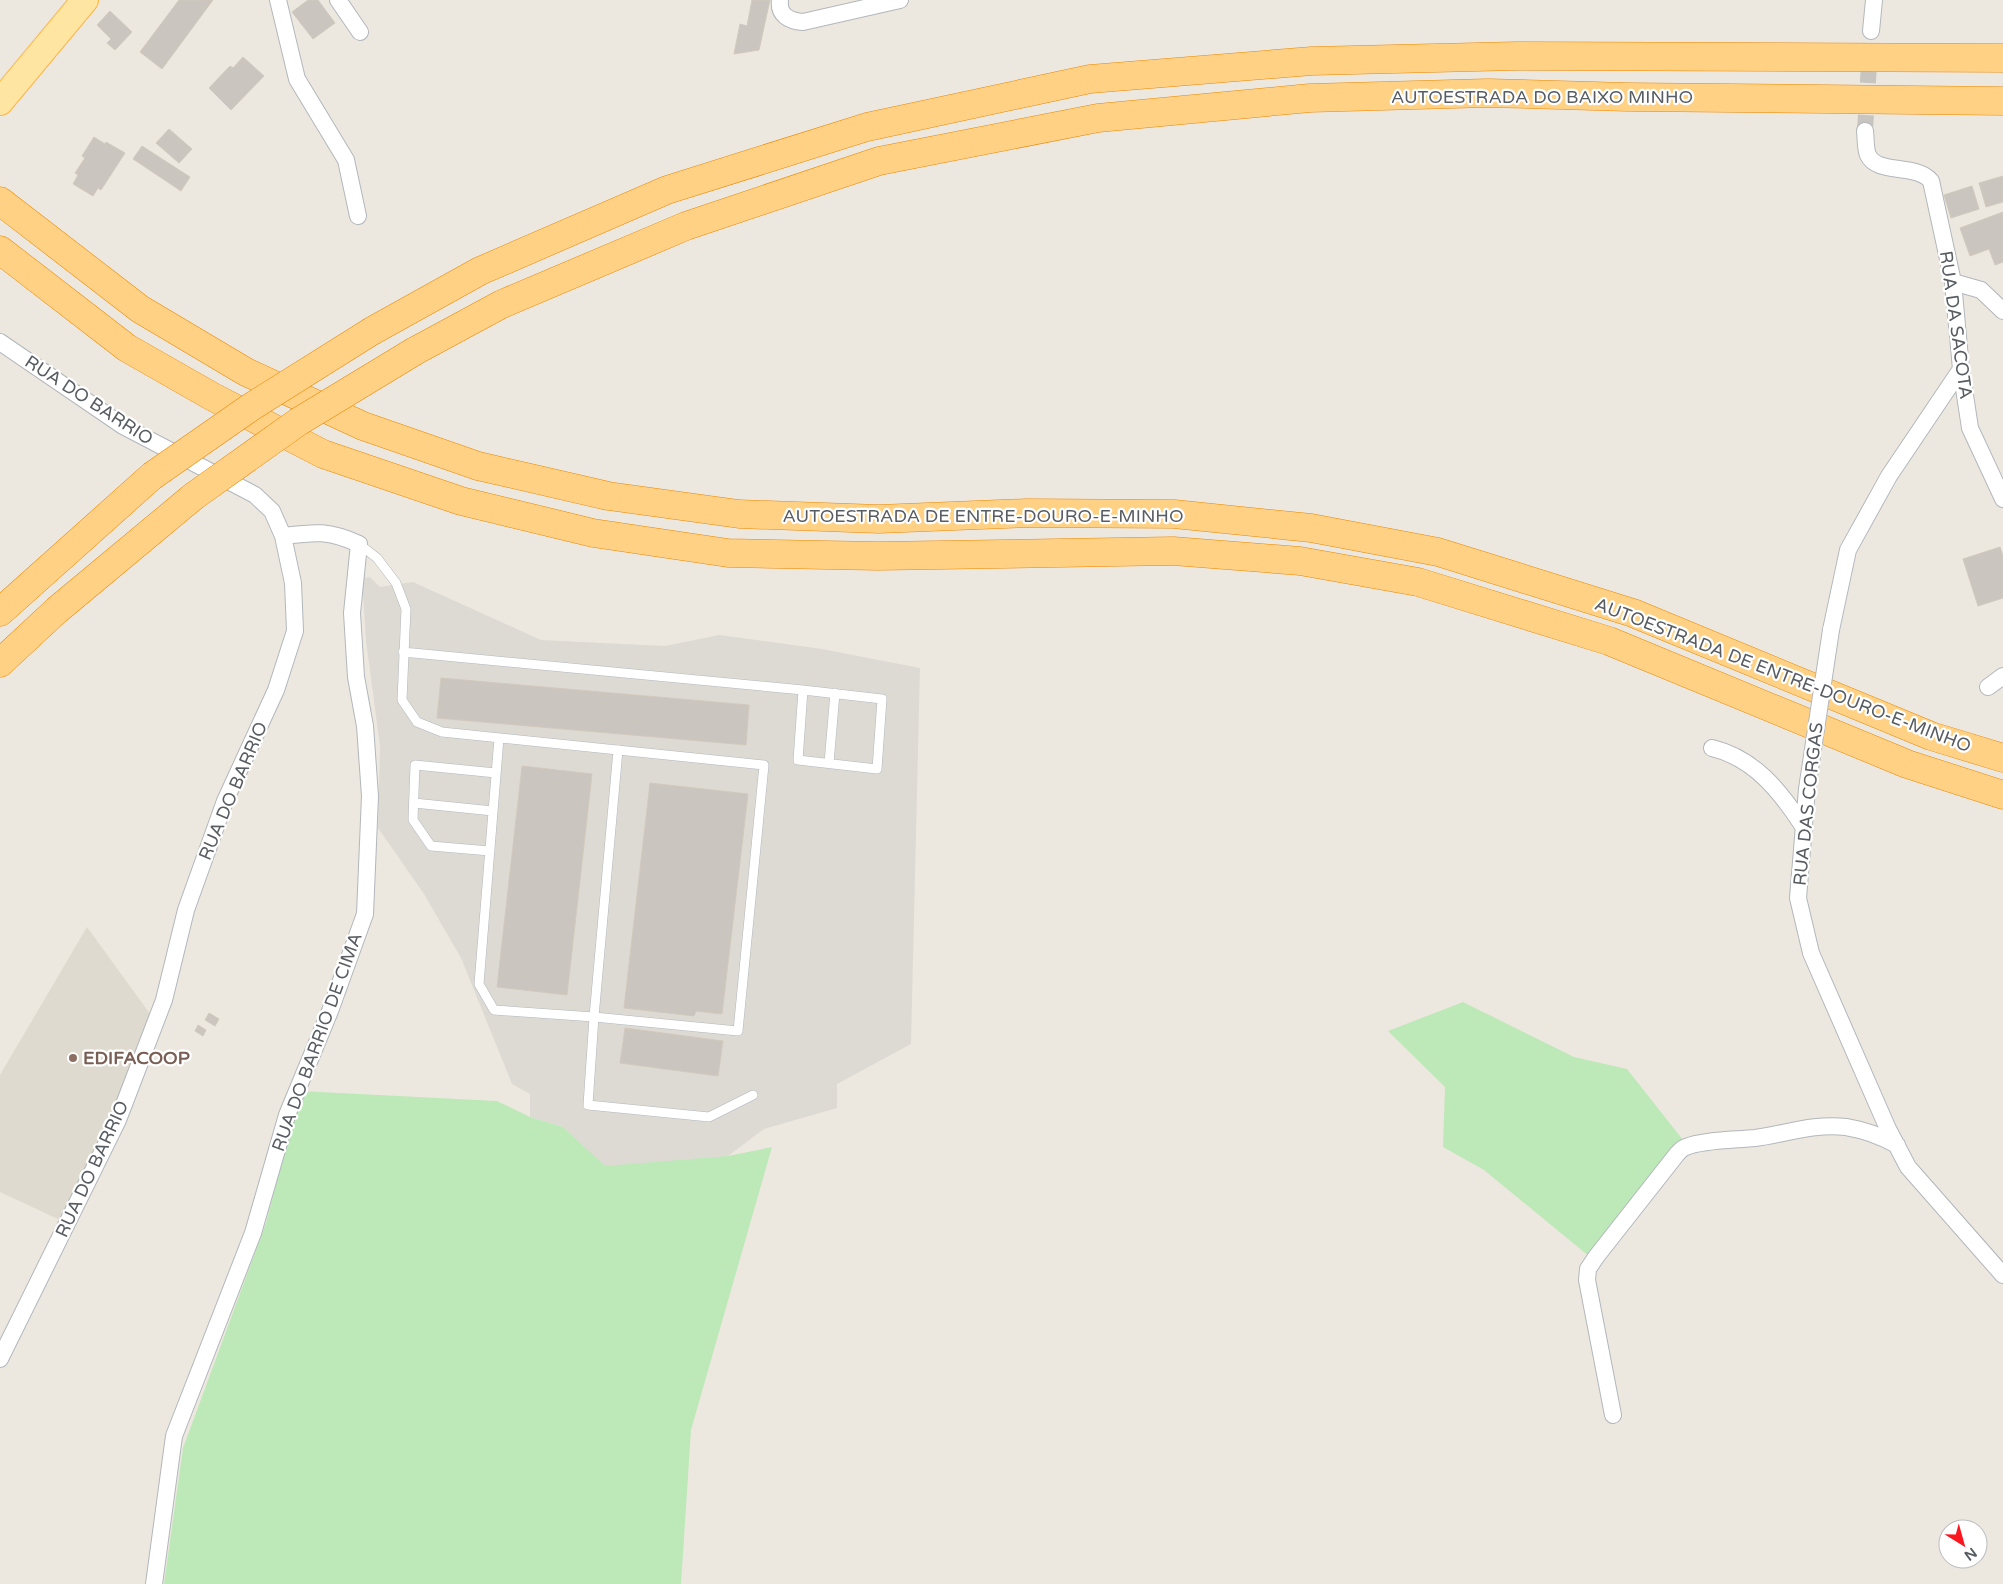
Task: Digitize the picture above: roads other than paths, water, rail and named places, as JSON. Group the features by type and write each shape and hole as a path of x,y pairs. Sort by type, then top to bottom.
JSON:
{"highway":[{"path":"0,612 152,476 251,407 372,331 480,272 666,190 867,127 1090,79 1321,60 1517,56 2003,58"},
{"name":"AUTOESTRADA DO BAIXO MINHO","path":"0,663 57,610 194,496 298,422 415,351 502,304 686,226 879,161 1098,118 1310,98 1488,93 1628,97 2003,101"},
{"name":"AUTOESTRADA DE ENTRE-DOURO-E-MINHO","path":"0,201 140,309 246,372 363,426 478,466 608,496 739,514 880,519 1027,513 1174,514 1311,528 1438,552 1633,613 1931,736 2003,758"},
{"name":"AUTOESTRADA DE ENTRE-DOURO-E-MINHO","path":"0,250 127,348 213,397 323,454 461,500 593,533 728,553 878,556 1173,551 1300,561 1418,582 1609,641 1907,764 2003,795"}],"main road":[{"path":"0,102 85,0"}],"street":[{"path":"278,0 297,79 346,160 358,216"},
{"path":"338,0 360,32"},
{"path":"779,4 784,16 792,21 803,22 900,0"},
{"path":"1871,31 1874,0"},
{"name":"RUA DA SACOTA","path":"1865,131 1867,153 1872,162 1882,166 1926,175 1931,181 1953,282 1961,369 1970,428 2003,499"},
{"path":"1953,282 1981,290 2003,311"},
{"name":"RUA DO BARRIO","path":"0,342 123,426 255,495 272,511 283,536 293,584 295,631 276,690 225,800 186,910 164,1000 118,1120 0,1359"},
{"name":"RUA DAS CORGAS","path":"1961,369 1890,476 1848,550 1831,630 1806,789 1798,898 1811,953 1908,1167 2003,1275"},
{"path":"283,536 316,532 339,535 358,544"},
{"name":"RUA DO BARRIO DE CIMA","path":"154,1584 174,1436 253,1233 286,1115 330,1011 364,914 370,796 365,726 356,677 352,613 358,544"},
{"path":"1988,687 2003,676"},
{"path":"1712,748 1738,756 1760,772 1788,804 1803,826"},
{"path":"1613,1415 1587,1280 1588,1269 1684,1147 1810,1128 1831,1127 1862,1130 1876,1134 1897,1145"}],"lane":[{"path":"358,544 378,558 396,583 406,609 402,700 417,722 442,732 764,765 738,1031 594,1017 494,1010 479,984 499,738"},
{"path":"403,652 803,690 882,699 877,769 798,760 803,690"},
{"path":"829,763 835,694"},
{"path":"618,750 588,1105 709,1117 753,1095"},
{"path":"490,851 431,846 413,820 415,765 496,773"},
{"path":"414,803 493,810"}],"tunnel":[{"path":"1865,131 1871,31"}],"place":[{"name":"EDIFACOOP","path":"73,1058"}]}
